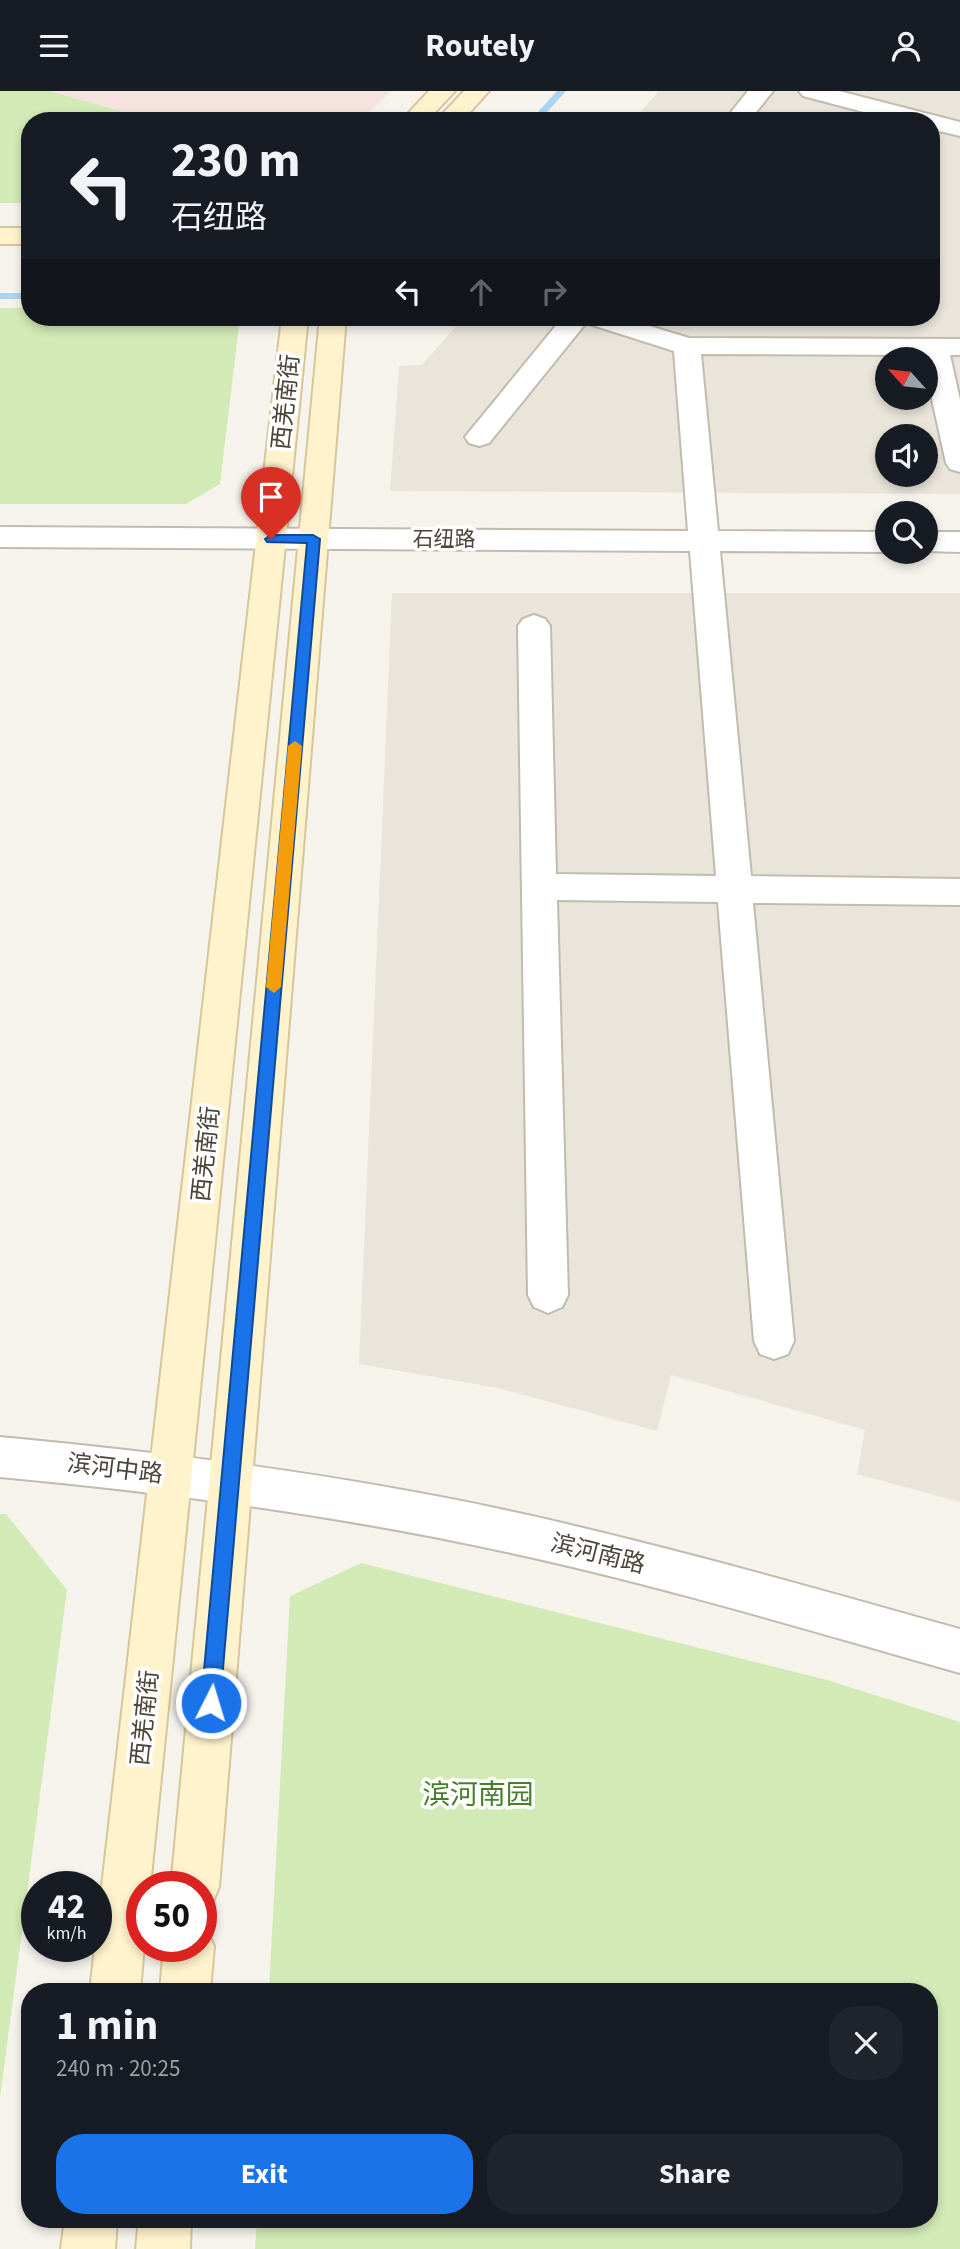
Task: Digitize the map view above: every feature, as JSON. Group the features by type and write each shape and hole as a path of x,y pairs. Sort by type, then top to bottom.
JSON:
{"main road":[{"path":"422,112 443,91"},
{"path":"457,112 477,91"},
{"path":"0,236 21,236"},
{"path":"0,254 21,254"},
{"name":"西羌南街","path":"116,1983 294,326"},
{"name":"西羌南街","path":"196,1871 332,326"},
{"path":"186,1983 188,1962"},
{"path":"88,2249 90,2228"},
{"path":"163,2249 164,2228"}],"street":[{"path":"744,112 761,91"},
{"path":"811,91 887,112"},
{"path":"940,126 960,129"},
{"path":"479,437 570,326"},
{"path":"622,326 687,346 947,347 960,463"},
{"path":"687,346 774,1341"},
{"name":"石纽路","path":"0,537 875,542"},
{"path":"938,542 960,542"},
{"path":"534,626 548,1295"},
{"path":"540,887 960,892"},
{"name":"滨河中路","path":"0,1457 230,1484"},
{"name":"滨河南路","path":"230,1484 326,1497 448,1519 571,1547 960,1651"}],"shaded area":[{"path":"50,91 391,91 370,112 124,112"},
{"path":"659,91 960,91 960,494 390,491 399,366 422,365 456,326 940,326 940,112 641,112"},
{"path":"392,593 960,593 960,1502 857,1474 865,1430 671,1375 657,1431 498,1388 359,1364"}],"green space":[{"path":"0,91 50,91 124,112 21,112 21,203 0,203"},
{"path":"0,308 21,308 21,326 239,326 220,484 186,504 0,504"},
{"path":"0,1514 6,1514 67,1590 30,1871 21,1871 21,1939 0,2098"},
{"name":"滨河南园","path":"361,1563 827,1680 960,1722 960,2249 255,2249 256,2228 938,2228 938,1983 269,1983 290,1596"}],"waterway":[{"path":"542,112 562,91"},
{"path":"0,296 21,296"}],"slow traffic":[{"path":"274,987 295,746"}],"route":[{"path":"211,1703 313,539 271,539"}]}
